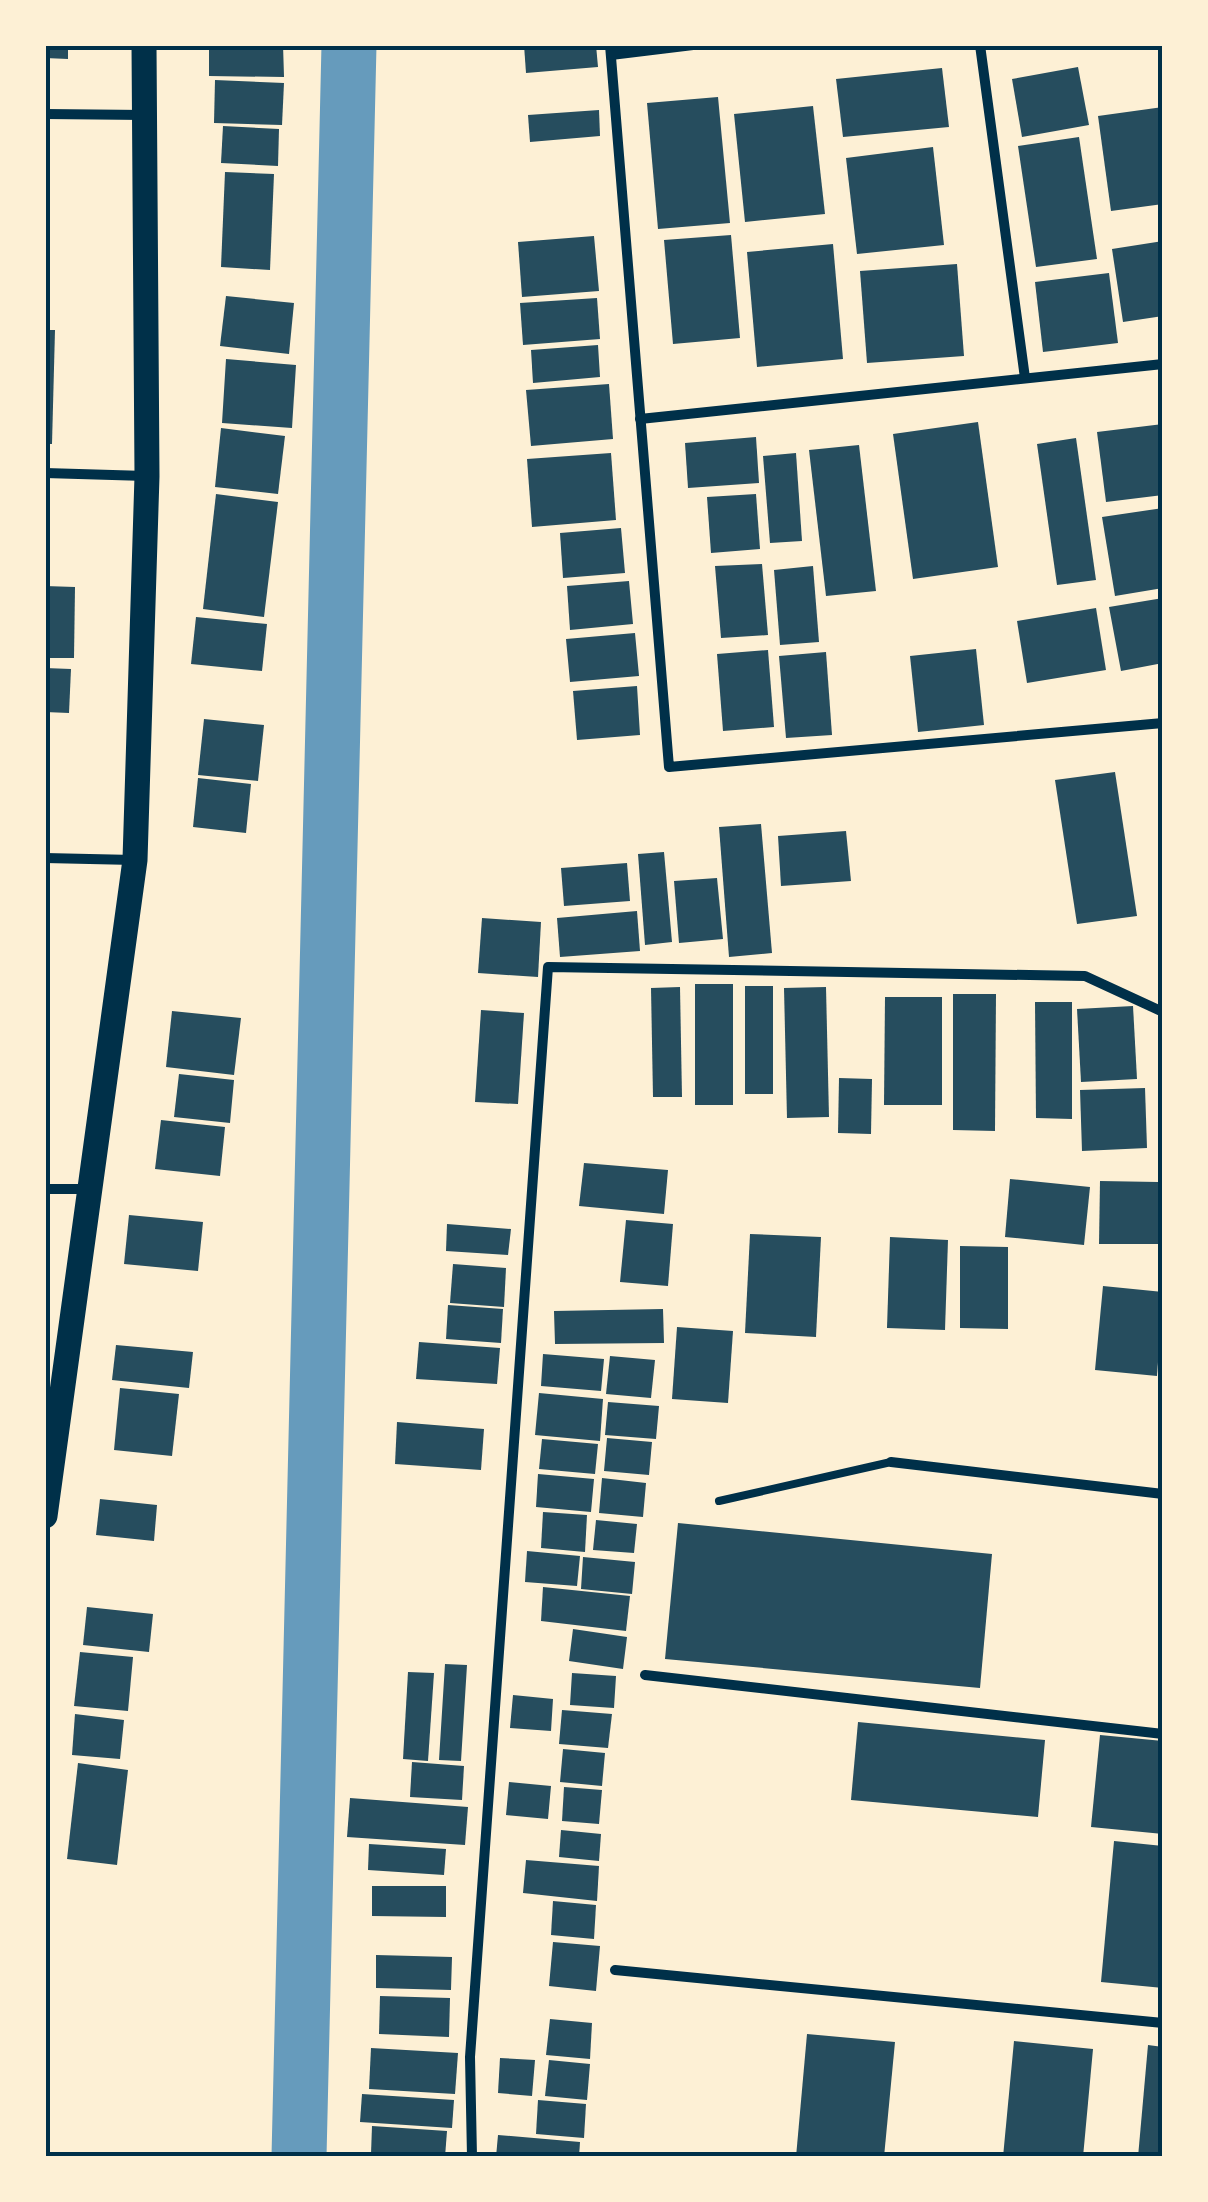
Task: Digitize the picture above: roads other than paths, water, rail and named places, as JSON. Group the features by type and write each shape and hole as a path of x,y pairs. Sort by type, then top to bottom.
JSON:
{"main road":[{"path":"45,1516 134,860 147,476 144,45"}],"street":[{"path":"693,45 610,50 668,767 1163,722"},
{"path":"980,45 1025,378"},
{"path":"45,114 146,116"},
{"path":"640,419 1163,364"},
{"path":"45,473 147,476"},
{"path":"45,858 134,860"},
{"path":"472,2157 470,2057 548,968 1085,976 1163,1012"},
{"path":"45,1189 88,1189"},
{"path":"890,1462 1163,1494"},
{"path":"645,1675 1163,1734"},
{"path":"615,1970 1163,2023"}],"lane":[{"path":"719,1501 890,1462"}],"waterway":[{"path":"299,2157 349,45"}]}
